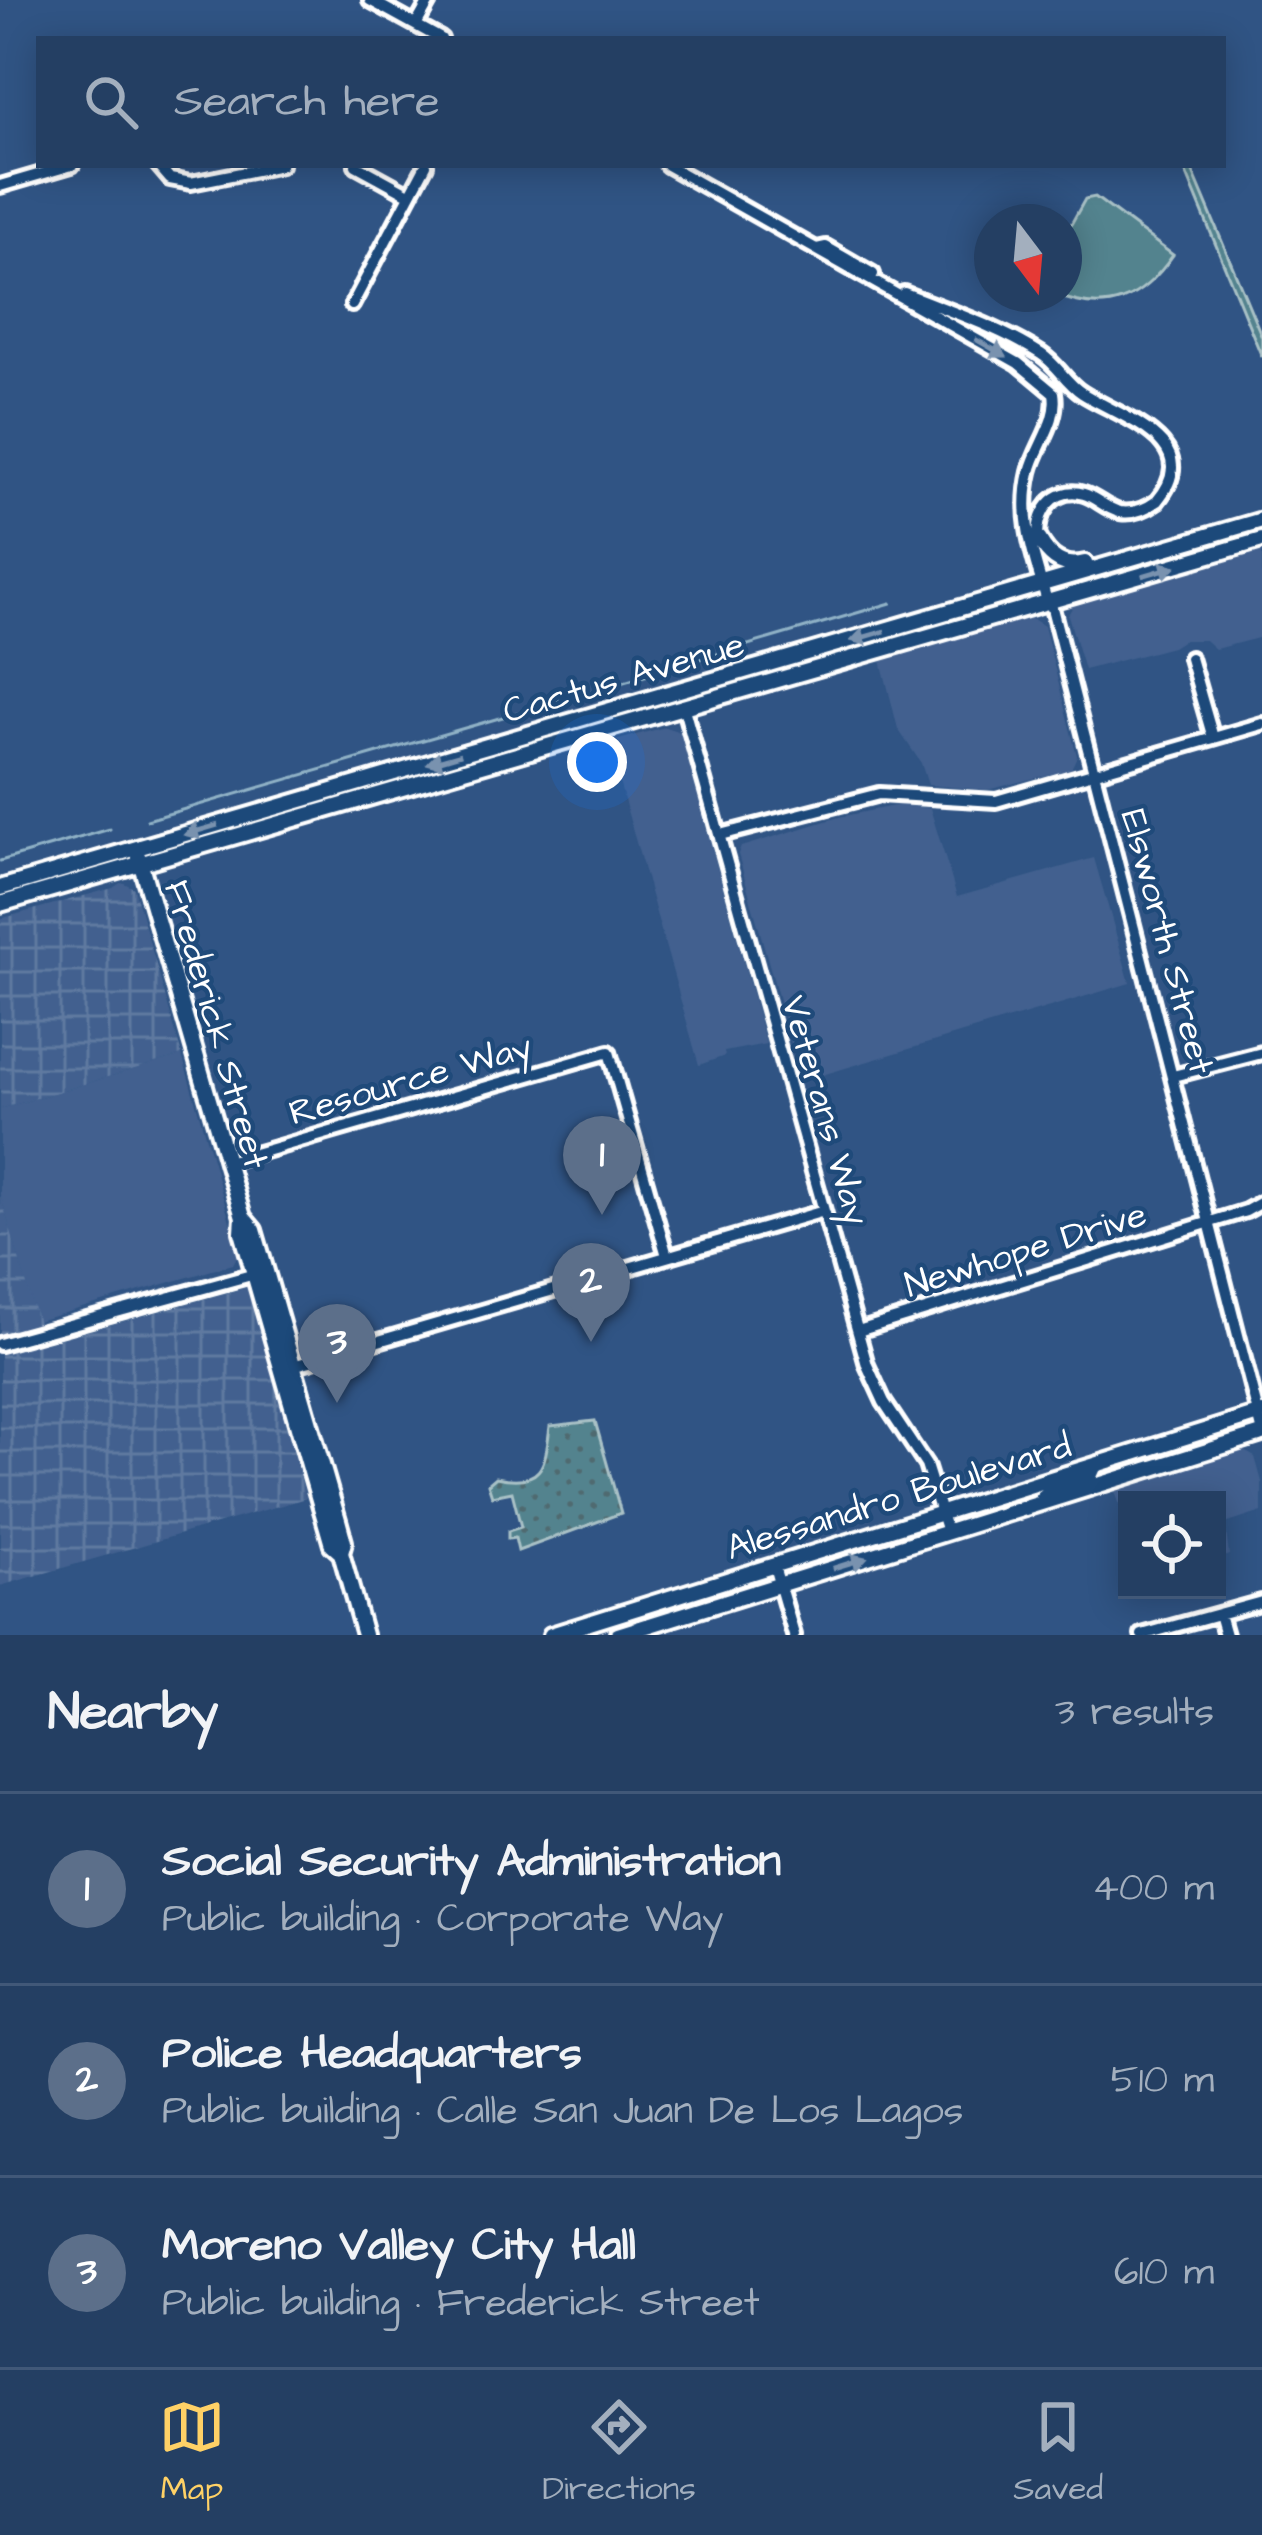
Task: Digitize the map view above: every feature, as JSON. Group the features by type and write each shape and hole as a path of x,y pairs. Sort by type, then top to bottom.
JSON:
{"main road":[{"name":"Cactus Avenue","path":"0,904 138,856 680,690 1262,520"},
{"path":"1039,539 1048,554 1069,565 1131,557"},
{"name":"Cactus Avenue","path":"0,887 138,856 684,708 1262,540"},
{"name":"Frederick Street","path":"138,856 243,1217 242,1232 338,1520 344,1542 341,1552 364,1635"},
{"name":"Frederick Street","path":"243,1217 254,1230 305,1450 332,1545 341,1552"},
{"name":"Alessandro Boulevard","path":"551,1635 1164,1444 1261,1423"},
{"name":"Alessandro Boulevard","path":"618,1635 1107,1482 1261,1423"},
{"path":"1107,1482 1114,1469 1146,1458 1164,1444"},
{"path":"305,1450 313,1458 328,1512 338,1520"},
{"path":"1029,1507 1056,1487 1090,1477 1095,1465"}],"street":[{"path":"370,0 436,36"},
{"path":"416,25 430,0"},
{"path":"0,186 62,168"},
{"path":"161,168 170,179 191,183 266,168"},
{"path":"361,168 409,194"},
{"path":"352,304 424,168"},
{"path":"673,168 1050,386 1056,400 1025,496 1027,531 1045,582"},
{"path":"818,248 826,247 904,293 1013,337 1041,354 1081,392 1160,439 1171,464 1163,494 1140,510 1120,512 1081,493 1057,497"},
{"path":"1045,582 1039,517 1071,486"},
{"name":"Elsworth Street","path":"1045,582 1261,1423"},
{"path":"1190,658 1213,738"},
{"name":"Veterans Way","path":"680,690 876,1388 917,1448 947,1532"},
{"path":"720,835 879,794 996,801 1262,724"},
{"name":"Resource Way","path":"227,1162 609,1052 667,1256"},
{"path":"1173,1076 1262,1053"},
{"name":"Newhope Drive","path":"858,1331 1246,1211 1262,1202"},
{"path":"288,1368 824,1211"},
{"path":"0,1344 255,1274"},
{"path":"774,1566 794,1635"},
{"path":"1142,1635 1262,1602"},
{"path":"1219,1614 1225,1635"}],"shaded area":[{"path":"1262,550 1262,637 1215,649 1205,640 1183,640 1084,670 1068,615 1075,602"},
{"path":"1031,618 1044,626 1077,756 1071,769 987,790 928,785 921,763 898,729 881,660"},
{"path":"665,727 680,732 766,1044 724,1052 725,1056 699,1065 608,743"},
{"path":"899,805 930,808 957,897 1094,858 1130,983 802,1081 738,854 741,847 839,817"},
{"path":"122,882 134,888 182,1055 0,1109 0,919"},
{"path":"182,1055 239,1253 233,1264 37,1321 0,1194 0,1109"},
{"path":"0,1194 44,1343 248,1287 306,1498 0,1586"},
{"path":"1244,1451 1255,1457 1262,1482 1262,1512 1226,1524 1226,1491 1118,1491 1118,1500 1115,1491"}],"green space":[{"path":"1184,168 1191,168 1262,337 1262,357"},
{"path":"1095,197 1173,255 1149,283 1122,300 1082,302 1085,199"},
{"path":"595,1421 621,1513 518,1551 515,1538 508,1539 508,1531 521,1527 512,1492 492,1496 488,1484 496,1477 533,1476 543,1462 550,1426"}],"waterway":[{"path":"690,662 891,603"},
{"path":"147,820 648,675"},
{"path":"0,861 110,829"}],"place":[{"name":"Social Security Administration","path":"602,1215"},
{"name":"Police Headquarters","path":"591,1342"},
{"name":"Moreno Valley City Hall","path":"337,1403"}]}
